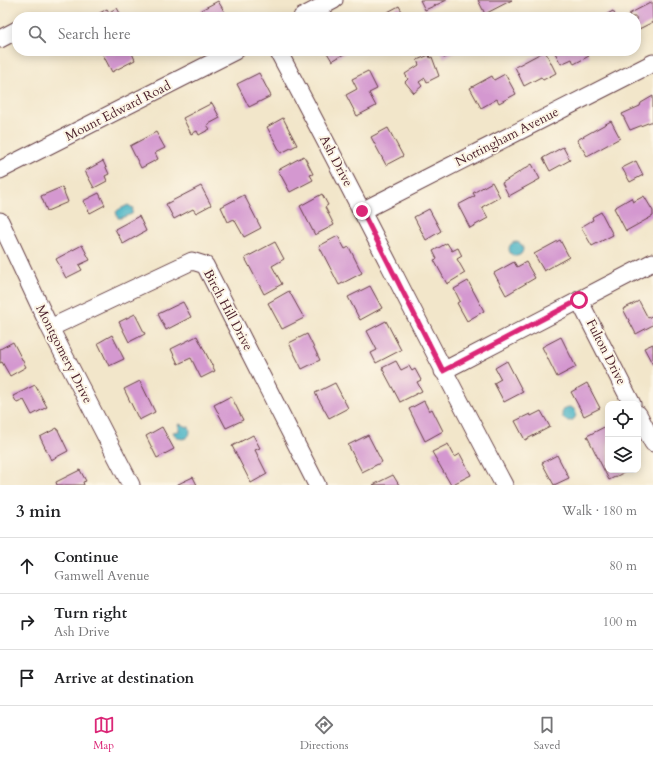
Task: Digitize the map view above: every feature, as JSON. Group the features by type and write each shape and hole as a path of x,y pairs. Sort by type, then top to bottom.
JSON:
{"street":[{"path":"311,12 334,0"},
{"path":"0,39 12,33"},
{"name":"Mount Edward Road","path":"0,170 225,56"},
{"name":"Ash Drive","path":"281,56 362,211 443,371 504,485"},
{"name":"Nottingham Avenue","path":"362,211 653,63"},
{"name":"Montgomery Drive","path":"0,221 50,328 131,485"},
{"name":"Birch Hill Drive","path":"50,328 192,261 205,265 317,485"},
{"path":"443,371 653,262"},
{"name":"Fulton Drive","path":"579,300 630,401"},
{"path":"641,420 653,443"}],"water":[{"path":"128,205 133,208 132,214 118,218 116,212"},
{"path":"513,242 519,242 523,246 523,252 519,256 513,256 509,252 509,246"},
{"path":"569,407 574,409 576,414 574,419 569,421 564,419 562,414 564,409"},
{"path":"179,424 189,427 190,431 187,437 182,439 175,436 173,432 179,431"}],"building":[{"path":"420,0 447,0 425,10"},
{"path":"478,0 512,0 489,12 484,12"},
{"path":"218,1 225,12 202,12 201,10"},
{"path":"652,2 653,22 641,28 641,12 633,12"},
{"path":"399,6 402,12 388,12"},
{"path":"117,8 119,12 109,12"},
{"path":"107,9 109,12 102,12"},
{"path":"104,56 133,56 135,60 112,72"},
{"path":"329,56 340,56 332,61"},
{"path":"427,56 429,56 430,58 432,57 439,76 427,82 425,78 419,82 422,86 414,93 405,82 408,79 405,74 419,65 417,60"},
{"path":"536,56 548,56 556,73 543,80 541,77 524,86 515,67"},
{"path":"557,56 589,56 574,64 572,59 561,64"},
{"path":"368,71 377,89 369,93 376,106 357,116 346,95 357,89 352,79"},
{"path":"259,73 271,96 249,107 237,84"},
{"path":"505,74 516,94 499,103 497,99 481,108 470,88 492,76 494,80"},
{"path":"653,96 653,121 630,130 622,114 640,106 641,103"},
{"path":"212,103 220,118 207,125 210,129 199,135 197,131 191,134 183,118"},
{"path":"283,118 297,145 281,153 267,127"},
{"path":"611,121 620,138 587,156 577,140"},
{"path":"388,128 403,156 386,165 371,137"},
{"path":"156,132 165,148 155,153 158,159 141,168 130,146"},
{"path":"563,147 570,160 550,171 543,158"},
{"path":"304,156 313,174 310,175 313,180 290,192 278,170"},
{"path":"103,161 109,174 105,176 107,181 94,188 85,171"},
{"path":"636,161 643,175 630,182 622,168"},
{"path":"532,164 540,179 509,196 502,183"},
{"path":"492,182 500,197 482,207 488,218 470,228 458,205 475,196 473,193"},
{"path":"201,186 211,205 196,213 193,209 174,219 166,204"},
{"path":"62,187 68,202 47,211 41,196"},
{"path":"99,193 105,205 90,213 83,201"},
{"path":"322,194 328,205 325,207 334,225 315,235 300,206"},
{"path":"244,195 261,228 244,237 234,219 228,222 221,207"},
{"path":"644,196 653,211 653,216 626,231 614,208 631,198 633,202"},
{"path":"429,209 441,231 426,240 414,217"},
{"path":"601,212 613,235 592,246 581,227 593,220 592,217"},
{"path":"139,216 146,231 123,244 115,229"},
{"path":"338,236 345,249 349,247 362,273 339,285 319,246"},
{"path":"560,240 569,257 544,271 534,254"},
{"path":"275,242 284,259 272,266 282,284 264,294 245,258"},
{"path":"447,243 452,251 458,248 462,256 457,259 465,273 447,284 434,260 437,259 433,251"},
{"path":"82,245 90,260 79,265 82,270 66,278 56,259"},
{"path":"514,262 517,267 526,262 535,278 506,295 494,273"},
{"path":"468,281 484,311 467,321 457,303 460,301 454,289"},
{"path":"370,286 382,308 360,320 348,297"},
{"path":"289,291 304,318 282,329 268,303"},
{"path":"639,301 648,318 653,315 653,325 636,334 623,309"},
{"path":"183,302 191,317 166,330 158,314"},
{"path":"135,314 145,334 129,342 119,322"},
{"path":"386,321 401,350 376,363 371,353 377,350 367,331"},
{"path":"307,334 320,360 302,369 289,343"},
{"path":"112,335 124,359 109,366 98,343"},
{"path":"197,336 215,371 201,378 191,358 178,364 171,349"},
{"path":"561,337 576,367 557,377 542,347"},
{"path":"13,342 26,367 10,376 2,362 0,363 0,349"},
{"path":"653,344 653,365 644,348"},
{"path":"396,361 401,370 409,366 412,371 415,369 421,380 417,382 422,391 400,402 382,368"},
{"path":"507,361 523,392 504,402 494,383 501,379 495,368"},
{"path":"140,381 155,412 139,420 124,389"},
{"path":"335,383 348,408 329,418 315,393"},
{"path":"587,383 600,408 584,416 571,392"},
{"path":"35,385 47,407 32,415 24,400 17,403 13,396"},
{"path":"231,396 243,420 226,428 214,405"},
{"path":"424,401 429,411 432,409 443,431 425,441 409,409"},
{"path":"541,411 550,427 525,440 515,421"},
{"path":"162,427 174,449 157,458 146,436"},
{"path":"605,427 605,472 587,436"},
{"path":"57,428 68,451 51,460 40,437"},
{"path":"253,435 260,448 255,450 267,474 251,483 232,446"},
{"path":"368,435 382,462 362,472 348,445"},
{"path":"448,444 455,457 460,454 471,475 451,485 432,452"},
{"path":"557,455 569,478 554,485 542,463"},
{"path":"80,470 86,481 83,482 84,485 57,485 56,482"},
{"path":"606,473 623,473 609,480"},
{"path":"393,475 399,485 373,485"},
{"path":"193,477 197,485 176,485"}],"route":[{"path":"362,211 443,371 579,300"}]}
